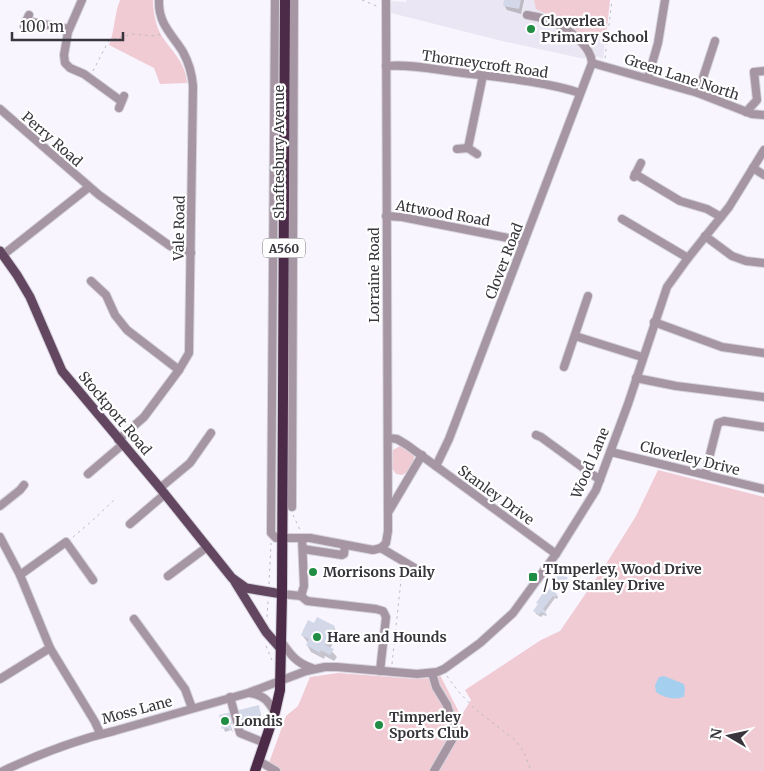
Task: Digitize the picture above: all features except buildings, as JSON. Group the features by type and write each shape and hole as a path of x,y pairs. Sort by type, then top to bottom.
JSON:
{"highway":[{"name":"Shaftesbury Avenue","path":"282,594 277,537 287,485 280,67 285,0"},
{"name":"A560","path":"257,766 275,712 280,680 282,594"}],"main road":[{"name":"Stockport Road","path":"1,253 30,297 58,366 76,391 162,491 232,578 266,632 281,645"},
{"name":"Stockport Road","path":"232,578 246,588 282,594"}],"street":[{"path":"82,0 69,28 64,51 65,63 70,68 90,78 121,102"},
{"name":"Vale Road","path":"88,474 144,417 179,370 189,353 193,86 191,70 184,54 166,30 159,0"},
{"name":"Shaftesbury Avenue","path":"275,0 280,67 284,505"},
{"name":"Shaftesbury Avenue","path":"287,485 294,0"},
{"name":"Lorraine Road","path":"381,548 386,543 388,536 386,0"},
{"path":"648,78 658,43 665,0"},
{"path":"527,15 548,20 565,28 592,56 592,63"},
{"path":"26,21 69,28"},
{"path":"698,93 715,41"},
{"name":"Green Lane North","path":"592,63 698,93 746,112 764,115"},
{"name":"Clover Road","path":"436,466 449,439 592,63"},
{"name":"Thorneycroft Road","path":"386,66 404,66 483,75 556,87 580,93"},
{"path":"746,112 757,100 754,72 764,71"},
{"path":"468,148 483,75"},
{"name":"Perry Road","path":"0,110 89,187 170,246 191,253"},
{"path":"457,149 468,148 477,154"},
{"name":"Wood Lane","path":"280,680 314,669 337,667 391,672 432,673 444,669 501,625 524,598 556,554 579,519 600,480 667,287 721,217 764,150"},
{"path":"641,163 634,175 680,201 707,209 721,217"},
{"path":"753,168 764,175"},
{"path":"1,253 89,187"},
{"name":"Attwood Road","path":"386,216 412,218 524,242"},
{"path":"622,220 688,258"},
{"path":"705,236 732,256 746,261 764,263"},
{"path":"91,281 106,295 115,315 127,330 179,370"},
{"path":"564,367 588,296"},
{"path":"654,322 722,347 764,352"},
{"path":"575,336 642,358"},
{"path":"636,378 676,386 764,397"},
{"path":"705,474 718,423 724,421 763,427"},
{"path":"130,524 193,459 211,433"},
{"path":"536,435 600,480"},
{"name":"Stanley Drive","path":"388,438 402,441 556,554"},
{"name":"Cloverley Drive","path":"611,452 764,489"},
{"path":"388,513 422,455"},
{"path":"0,506 24,486"},
{"path":"0,537 20,575 50,648 95,722 100,734"},
{"path":"277,537 302,538 373,550 381,548 422,573"},
{"path":"300,596 304,586 302,538"},
{"path":"20,575 66,542 93,580"},
{"path":"303,550 342,555 345,545"},
{"path":"168,576 207,547"},
{"path":"282,594 300,596 307,601 383,611 386,617 380,670"},
{"path":"134,623 185,689 192,708"},
{"path":"281,645 294,660 303,666 314,669"},
{"path":"0,679 50,648"},
{"path":"432,673 436,687 447,705 456,733 434,771"},
{"name":"Moss Lane","path":"4,771 44,753 100,734 248,693 280,680"},
{"path":"248,693 262,695 275,712"},
{"path":"230,697 240,733 265,743"},
{"path":"257,766 276,771"}],"path":[{"path":"362,0 386,11"},
{"path":"604,66 612,0"},
{"path":"90,78 110,40 132,34 158,36 166,30"},
{"path":"66,542 114,500"},
{"path":"284,505 293,516 302,538"},
{"path":"269,580 277,537"},
{"path":"391,672 404,561"},
{"path":"268,598 266,646 272,661 280,662"},
{"path":"444,669 449,679 468,702 516,741 524,752 531,771"}],"shaded area":[{"path":"120,0 153,0 158,30 182,64 187,83 160,84 154,68 109,45"},
{"name":"Cloverlea Primary School","path":"406,0 610,0 603,59 587,53 585,59 502,41 391,13 391,1 406,2"},
{"path":"534,0 610,0 606,36 585,38 560,20 536,9"},
{"path":"400,446 405,447 414,456 411,467 402,475 396,474 392,468 393,450"},
{"path":"658,470 764,497 764,771 266,771 286,716 298,706 310,677 338,673 417,679 440,675 461,716 471,700 465,690 541,640 560,631 636,516"}],"water":[{"path":"664,676 684,684 684,697 669,698 656,692 655,685 659,677"}],"place":[{"name":"Cloverlea Primary School","path":"531,29"},
{"name":"Morrisons Daily","path":"313,572"},
{"name":"TImperley, Wood Drive / by Stanley Drive","path":"533,577"},
{"name":"Hare and Hounds","path":"317,637"},
{"name":"Londis","path":"225,721"},
{"name":"Timperley Sports Club","path":"379,725"}]}
